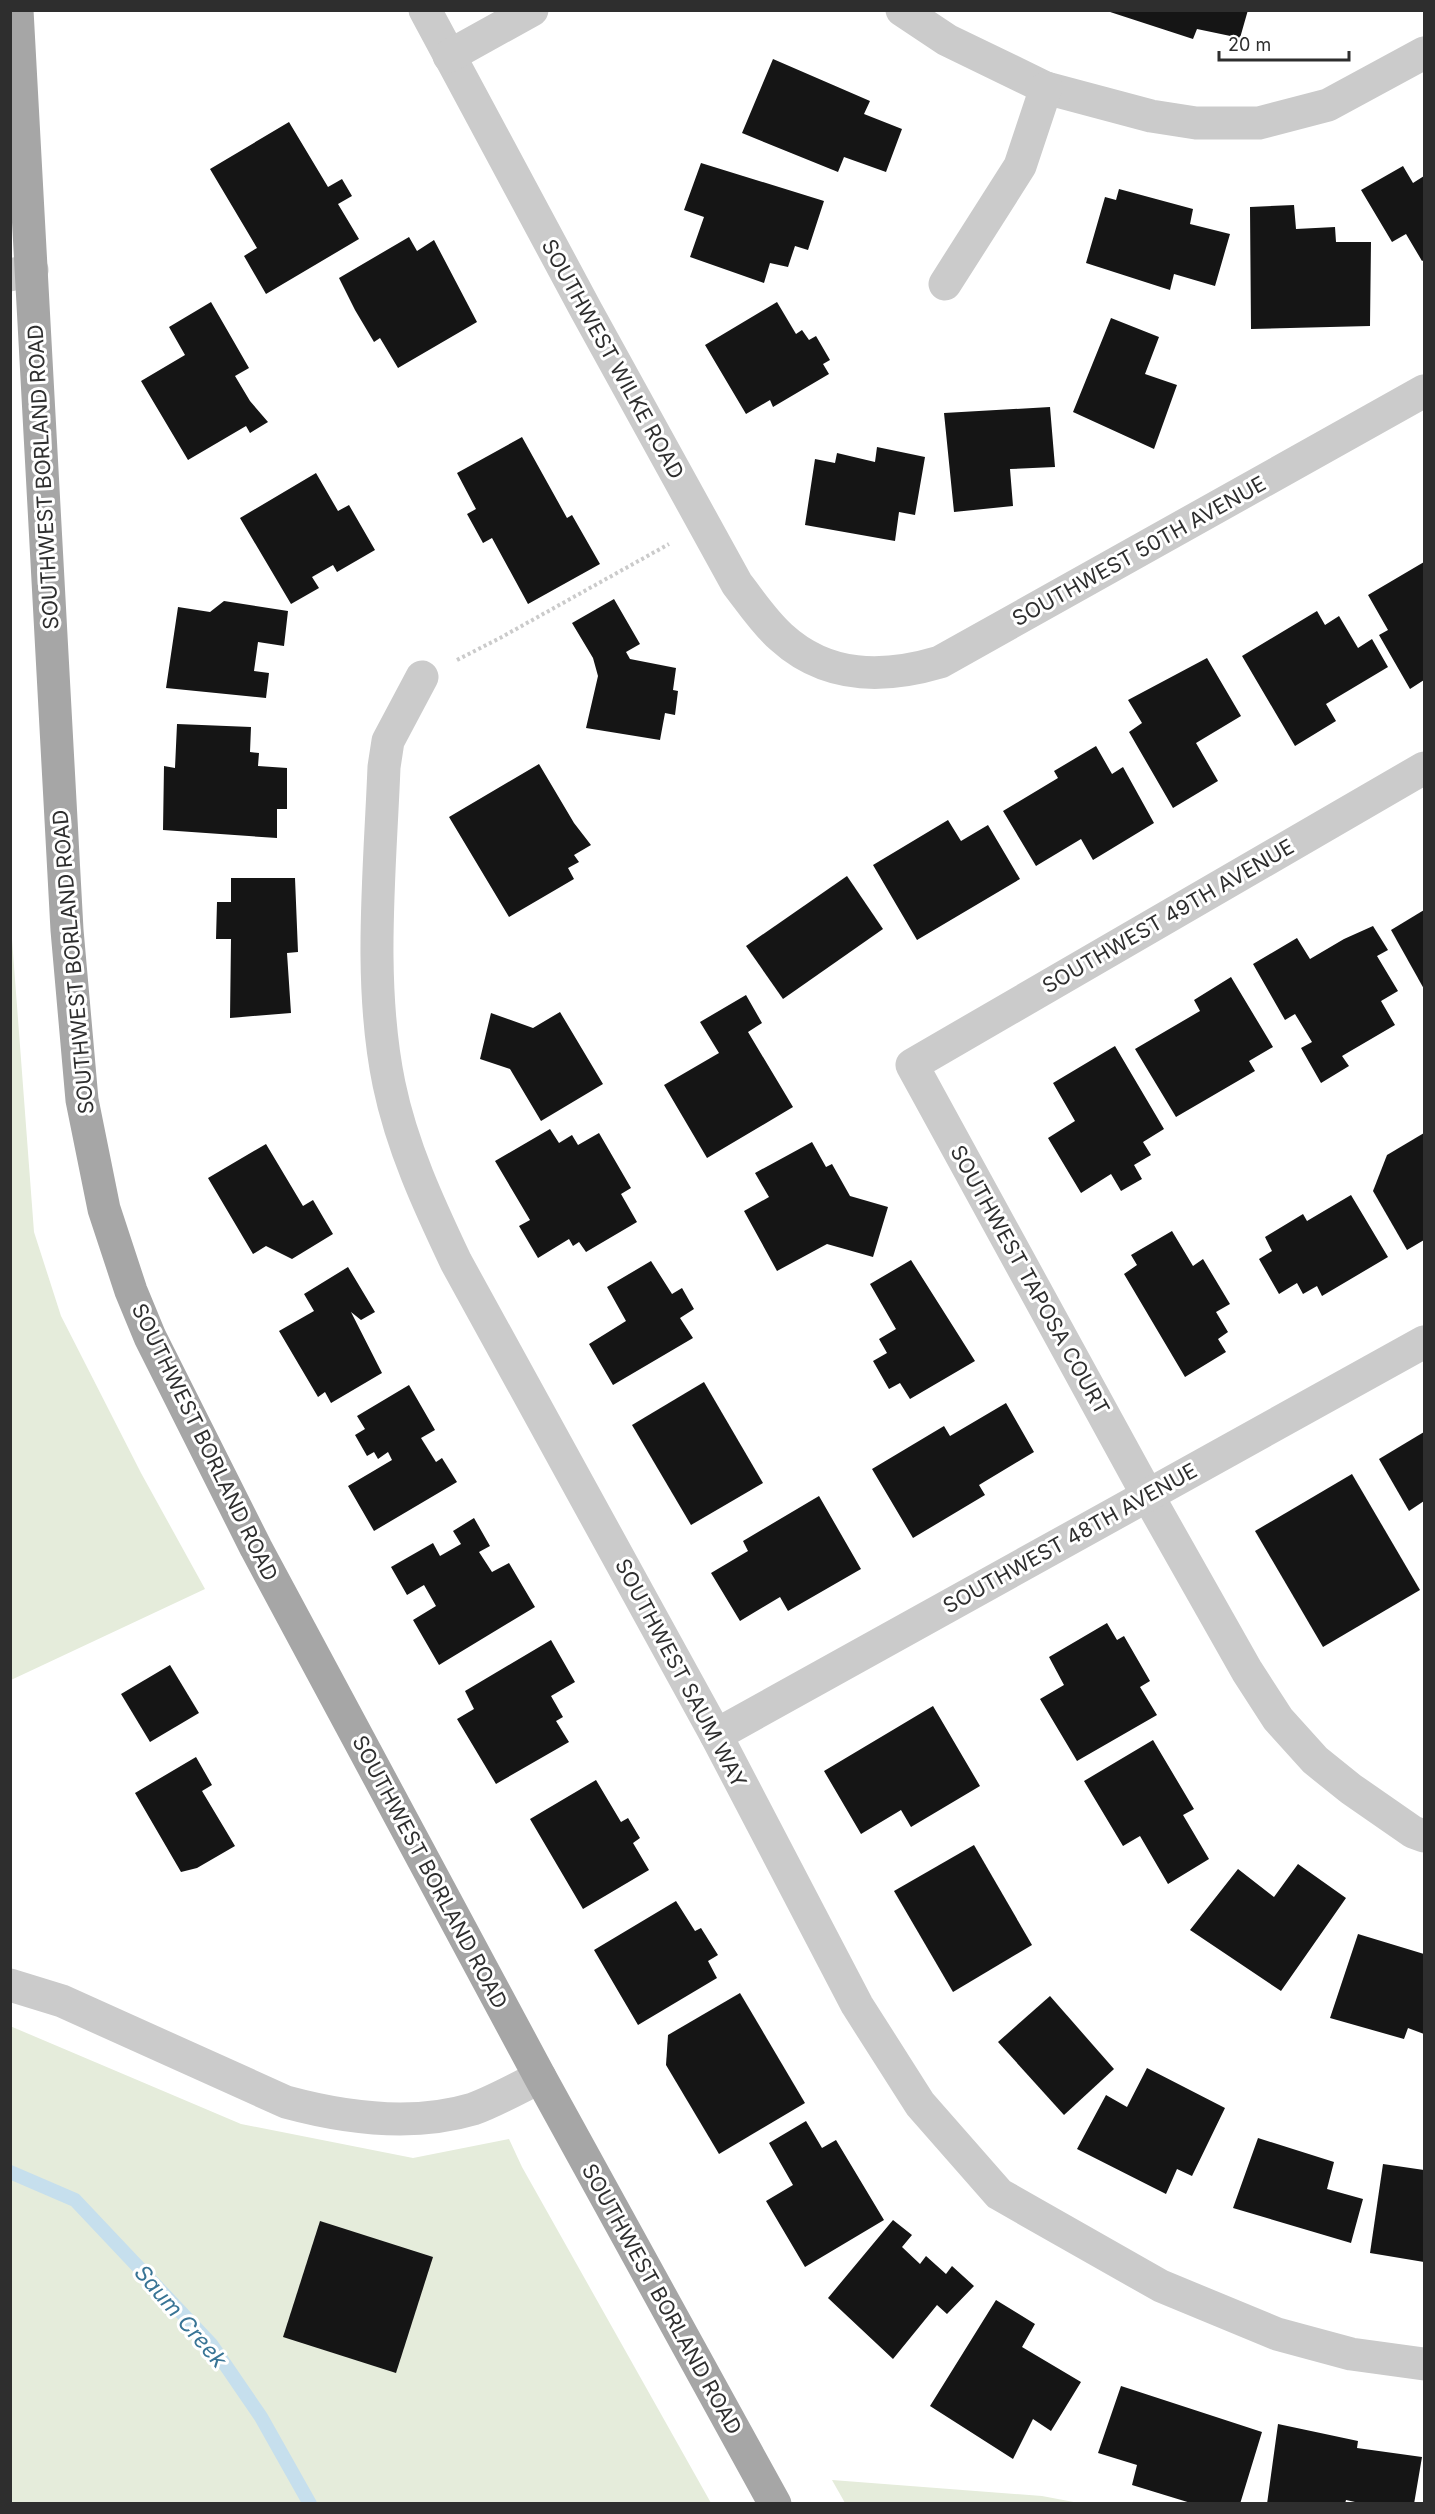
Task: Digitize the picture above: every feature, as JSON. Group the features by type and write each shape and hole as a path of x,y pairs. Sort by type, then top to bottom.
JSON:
{"main road":[{"name":"SOUTHWEST BORLAND ROAD","path":"17,10 21,272 70,977 82,1100 104,1209 131,1291 150,1338 256,1548 540,2077 775,2504"}],"street":[{"name":"SOUTHWEST WILKE ROAD","path":"425,10 737,584 761,617 781,638 805,654 843,670"},
{"path":"449,56 532,10"},
{"path":"902,10 947,40 1046,88 1151,116 1196,123 1259,123 1328,105 1425,53"},
{"path":"945,284 1020,166 1046,88"},
{"name":"SOUTHWEST 50TH AVENUE","path":"843,670 878,674 902,672 940,662 1425,391"},
{"name":"SOUTHWEST SAUM WAY","path":"422,677 388,741 384,767 377,964 389,1083 402,1132 424,1193 456,1262 716,1735 857,2005 921,2104 999,2194 1161,2286 1277,2334 1351,2354 1425,2364"},
{"name":"SOUTHWEST 49TH AVENUE","path":"912,1065 1425,768"},
{"name":"SOUTHWEST TAPOSA COURT","path":"912,1065 1148,1496 1247,1671 1278,1719 1315,1760 1351,1790 1413,1832 1425,1836"},
{"name":"SOUTHWEST 48TH AVENUE","path":"716,1735 1425,1342"},
{"path":"10,1985 62,2001 286,2102 323,2112 383,2118 437,2117 474,2108 540,2077"}],"path":[{"path":"422,677 500,638 704,524"}],"green space":[{"path":"11,926 34,1232 61,1316 141,1473 205,1589 11,1680"},
{"path":"10,2026 241,2124 413,2158 509,2139 522,2167 711,2503 11,2503"},
{"path":"832,2480 1042,2496 1079,2503 845,2503"}],"building":[{"path":"1248,10 1240,38 1197,29 1193,39 1107,11"},
{"path":"773,59 870,101 864,114 902,129 886,172 844,157 838,172 742,133"},
{"path":"289,122 328,187 342,179 352,196 338,204 359,239 266,294 244,256 257,248 210,169"},
{"path":"701,163 824,201 808,250 795,246 788,267 770,263 764,283 690,257 704,217 684,210"},
{"path":"1403,166 1413,183 1424,176 1424,260 1422,261 1406,234 1392,242 1361,190"},
{"path":"1119,189 1193,209 1190,224 1230,234 1215,286 1174,274 1170,290 1086,263 1105,197 1116,200"},
{"path":"1294,205 1296,229 1335,227 1336,242 1371,242 1370,326 1251,329 1250,207"},
{"path":"409,237 417,251 434,240 477,322 398,368 380,338 374,342 339,278"},
{"path":"211,302 249,368 235,376 250,401 268,422 250,433 246,426 188,460 141,381 185,355 169,327"},
{"path":"777,302 796,334 802,330 809,340 816,336 830,360 823,364 829,374 773,407 770,400 746,414 705,345"},
{"path":"1111,318 1159,337 1145,374 1177,385 1154,449 1073,412"},
{"path":"1050,407 1055,467 1010,469 1013,506 954,512 944,413"},
{"path":"522,437 567,518 572,515 600,564 528,604 492,538 483,543 467,514 476,509 457,473"},
{"path":"877,447 925,457 915,515 899,512 895,541 805,525 815,459 835,463 837,453 875,462"},
{"path":"316,473 338,511 349,505 375,550 337,572 333,565 312,577 319,588 291,604 240,518"},
{"path":"1424,562 1424,680 1410,689 1379,635 1388,630 1368,595"},
{"path":"614,599 640,644 626,652 630,659 676,668 673,690 678,691 675,715 665,713 660,740 586,728 598,676 593,658 572,623"},
{"path":"224,601 288,611 284,646 258,642 254,671 269,673 266,698 166,688 178,607 210,612"},
{"path":"1317,611 1325,625 1339,616 1358,648 1372,639 1388,667 1326,704 1336,721 1295,746 1242,656"},
{"path":"1207,658 1241,716 1196,743 1218,781 1173,808 1129,732 1142,723 1128,700"},
{"path":"177,724 251,727 250,752 259,753 258,766 287,768 287,809 277,809 277,838 163,830 164,766 175,768"},
{"path":"1096,746 1112,774 1123,767 1154,823 1093,860 1081,839 1036,866 1003,811 1058,778 1054,771"},
{"path":"539,764 574,823 591,845 574,855 579,862 568,868 574,879 509,917 449,817"},
{"path":"948,820 961,841 988,825 1020,879 917,940 873,865"},
{"path":"847,876 883,929 783,999 746,946"},
{"path":"231,878 295,878 298,952 287,953 291,1013 230,1018 231,939 216,939 217,902 231,902"},
{"path":"1424,910 1424,989 1391,930"},
{"path":"1373,926 1388,950 1377,956 1398,991 1381,1001 1395,1025 1342,1056 1349,1066 1321,1083 1301,1048 1312,1042 1295,1014 1285,1020 1253,964 1297,938 1310,959 1344,939"},
{"path":"1231,977 1273,1047 1249,1061 1255,1071 1176,1117 1135,1049 1200,1011 1194,1000"},
{"path":"746,995 762,1023 748,1032 793,1107 707,1158 664,1085 719,1053 700,1022"},
{"path":"560,1012 603,1084 541,1121 510,1069 480,1059 491,1013 533,1028"},
{"path":"1115,1046 1164,1129 1143,1142 1151,1155 1134,1165 1142,1179 1121,1191 1111,1174 1081,1193 1048,1138 1075,1121 1053,1083"},
{"path":"550,1129 559,1143 572,1135 578,1145 599,1133 631,1188 621,1194 637,1222 586,1252 579,1242 573,1246 569,1239 538,1258 519,1226 530,1220 495,1161"},
{"path":"1424,1133 1424,1240 1407,1250 1373,1191 1387,1155"},
{"path":"812,1142 826,1167 832,1164 850,1196 888,1207 873,1257 827,1244 777,1271 744,1211 769,1197 755,1173"},
{"path":"266,1144 303,1206 313,1200 333,1234 292,1259 266,1246 253,1254 208,1178"},
{"path":"1351,1195 1388,1257 1322,1296 1317,1286 1303,1294 1297,1283 1279,1294 1259,1259 1272,1251 1265,1237 1303,1214 1307,1221"},
{"path":"1172,1231 1193,1266 1203,1259 1230,1304 1216,1312 1228,1332 1218,1339 1226,1352 1185,1377 1124,1274 1137,1265 1131,1255"},
{"path":"911,1260 975,1361 910,1399 900,1383 889,1389 873,1361 887,1353 879,1339 896,1329 870,1284"},
{"path":"651,1261 672,1294 682,1288 694,1309 680,1318 693,1338 613,1385 589,1344 626,1321 607,1287"},
{"path":"348,1267 375,1312 361,1320 351,1312 382,1373 331,1403 325,1392 318,1397 279,1331 314,1311 304,1294"},
{"path":"704,1382 763,1483 691,1525 632,1425"},
{"path":"409,1385 435,1430 421,1438 436,1462 442,1458 457,1482 374,1531 348,1486 392,1460 388,1452 378,1459 374,1452 367,1456 355,1435 365,1429 357,1416"},
{"path":"1006,1403 1034,1452 979,1485 985,1495 913,1538 872,1469 944,1426 950,1436"},
{"path":"1424,1432 1424,1501 1409,1511 1379,1459"},
{"path":"1352,1474 1420,1590 1323,1647 1255,1531"},
{"path":"819,1496 861,1569 788,1611 780,1597 740,1621 711,1573 748,1551 743,1541"},
{"path":"474,1518 490,1546 479,1552 492,1572 509,1563 535,1607 439,1665 413,1620 436,1606 424,1585 407,1595 391,1567 433,1543 440,1556 461,1544 453,1531"},
{"path":"1107,1623 1117,1640 1124,1636 1150,1681 1140,1687 1157,1715 1077,1761 1040,1699 1064,1685 1049,1657"},
{"path":"551,1640 575,1682 551,1696 563,1717 556,1721 569,1742 496,1784 457,1719 474,1709 465,1691"},
{"path":"170,1665 199,1713 150,1742 121,1694"},
{"path":"933,1706 980,1786 911,1827 901,1810 861,1834 824,1771"},
{"path":"1153,1740 1194,1809 1183,1815 1209,1859 1168,1884 1140,1836 1123,1846 1084,1781"},
{"path":"196,1757 212,1785 202,1791 235,1846 197,1868 181,1872 135,1793"},
{"path":"596,1780 621,1822 628,1818 640,1838 633,1843 649,1870 583,1909 530,1819"},
{"path":"974,1845 1032,1945 953,1992 894,1891"},
{"path":"1298,1864 1346,1898 1281,1991 1190,1930 1238,1869 1274,1897"},
{"path":"676,1901 695,1931 701,1928 718,1955 708,1961 717,1978 638,2025 594,1950"},
{"path":"1358,1934 1424,1954 1424,2034 1408,2028 1404,2039 1330,2018"},
{"path":"740,1993 805,2103 719,2154 666,2065 668,2035"},
{"path":"1050,1996 1114,2069 1064,2115 998,2042"},
{"path":"1147,2068 1225,2108 1192,2176 1177,2169 1166,2194 1077,2149 1106,2095 1127,2107"},
{"path":"806,2121 822,2148 836,2140 884,2220 805,2267 766,2201 793,2185 769,2143"},
{"path":"1258,2138 1334,2162 1327,2189 1363,2199 1351,2243 1233,2208"},
{"path":"1383,2164 1424,2170 1424,2262 1370,2253"},
{"path":"893,2220 912,2235 902,2247 920,2264 926,2256 946,2274 952,2266 974,2286 947,2314 937,2305 893,2359 828,2298"},
{"path":"320,2221 433,2257 396,2373 283,2337"},
{"path":"996,2300 1035,2324 1022,2347 1081,2382 1051,2431 1033,2419 1013,2459 930,2406"},
{"path":"1121,2386 1262,2432 1240,2504 1194,2504 1132,2485 1137,2465 1098,2453"},
{"path":"1278,2424 1358,2441 1357,2448 1422,2457 1414,2504 1364,2504 1346,2500 1345,2504 1267,2504"}],"waterway":[{"name":"Saum Creek","path":"10,2172 75,2200 211,2344 261,2417 310,2504"}]}
